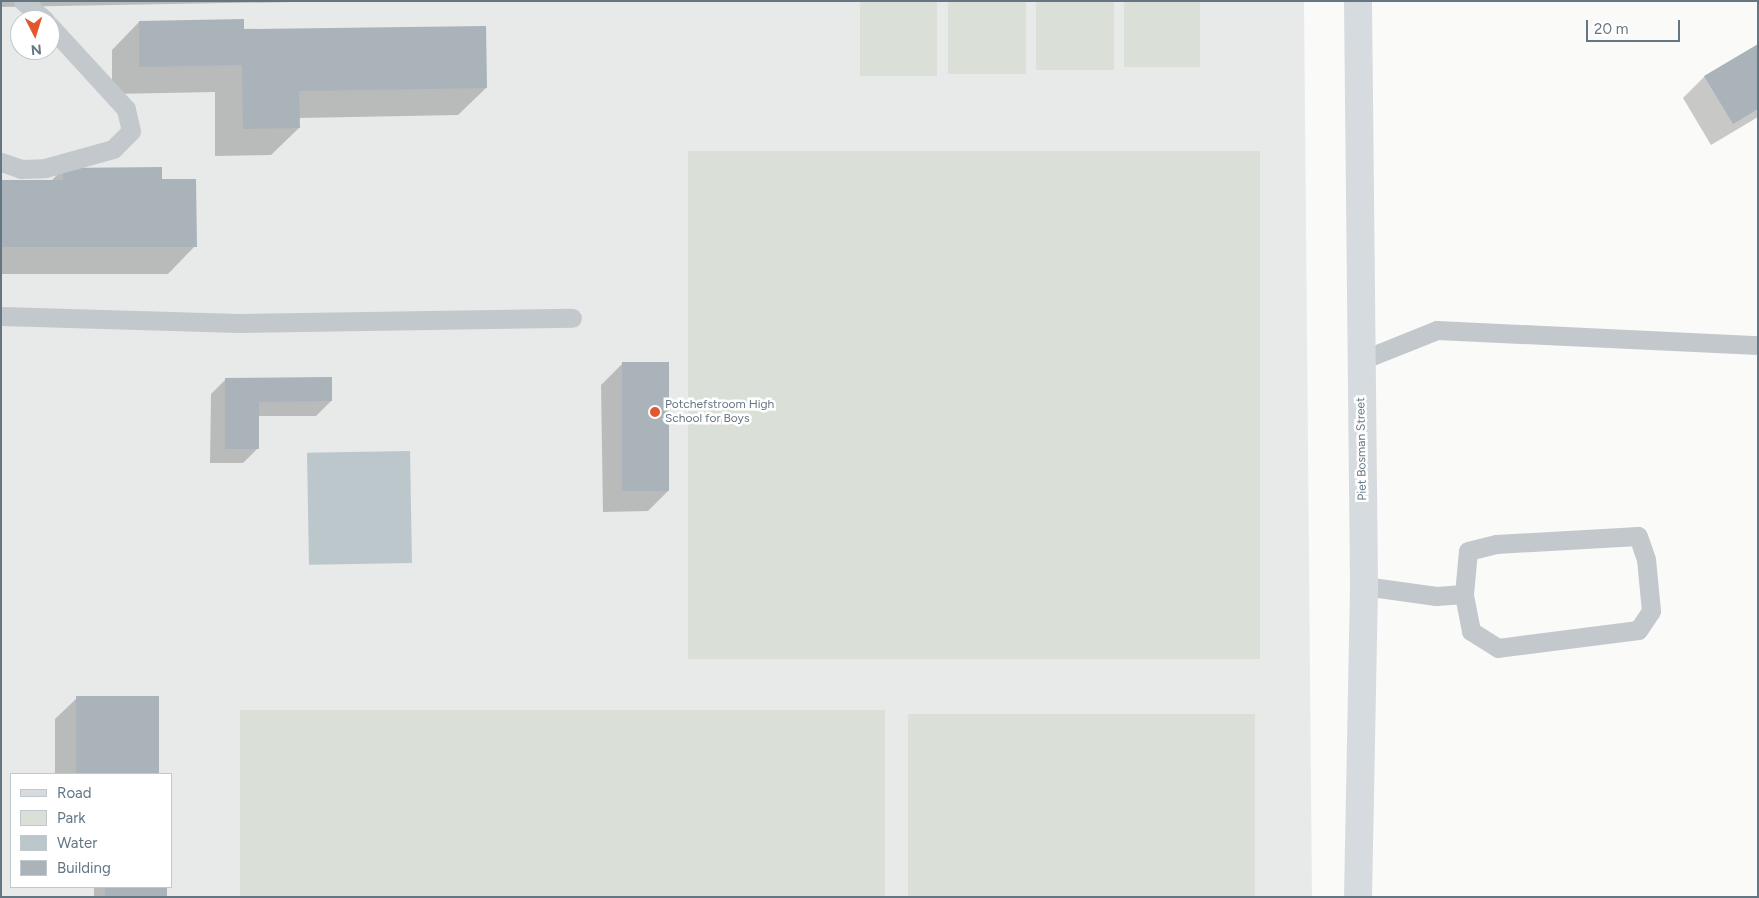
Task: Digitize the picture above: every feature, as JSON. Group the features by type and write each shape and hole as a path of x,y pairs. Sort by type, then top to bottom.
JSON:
{"street":[{"name":"Piet Bosman Street","path":"1358,1 1364,586 1358,897"}],"lane":[{"path":"22,1 33,10"},
{"path":"1,162 21,169 45,168 113,149 131,131 126,109 60,37"},
{"path":"1,316 239,323 572,318"},
{"path":"1362,360 1437,330 1758,346"},
{"path":"1638,536 1646,559 1651,611 1638,630 1498,648 1470,631 1464,594 1468,551 1496,544 1638,536"},
{"path":"1364,586 1436,596 1464,594"}],"shaded area":[{"name":"Potchefstroom High School for Boys","path":"1,1 1304,1 1312,897 1,897"}],"green space":[{"path":"860,1 937,1 937,76 860,76"},
{"path":"948,1 1026,1 1026,74 948,74"},
{"path":"1036,1 1114,1 1114,70 1036,70"},
{"path":"1124,1 1200,1 1200,67 1124,67"},
{"path":"688,151 1260,151 1260,659 688,659"},
{"path":"240,710 885,710 885,897 240,897"},
{"path":"908,714 1255,714 1255,897 908,897"}],"water":[{"path":"410,451 412,563 309,565 307,453"}],"building":[{"path":"244,19 244,29 486,26 487,88 299,91 300,128 243,129 242,65 139,67 139,21"},
{"path":"1758,44 1758,109 1733,124 1704,76"},
{"path":"162,167 162,179 196,179 197,247 1,247 1,180 63,180 63,168"},
{"path":"622,362 669,362 669,491 622,491"},
{"path":"332,377 332,401 259,402 259,449 225,449 225,378"},
{"path":"76,696 159,696 159,773 76,773"},
{"path":"105,888 167,888 167,897 105,897"}],"place":[{"name":"Potchefstroom High School for Boys","path":"655,412"}]}
